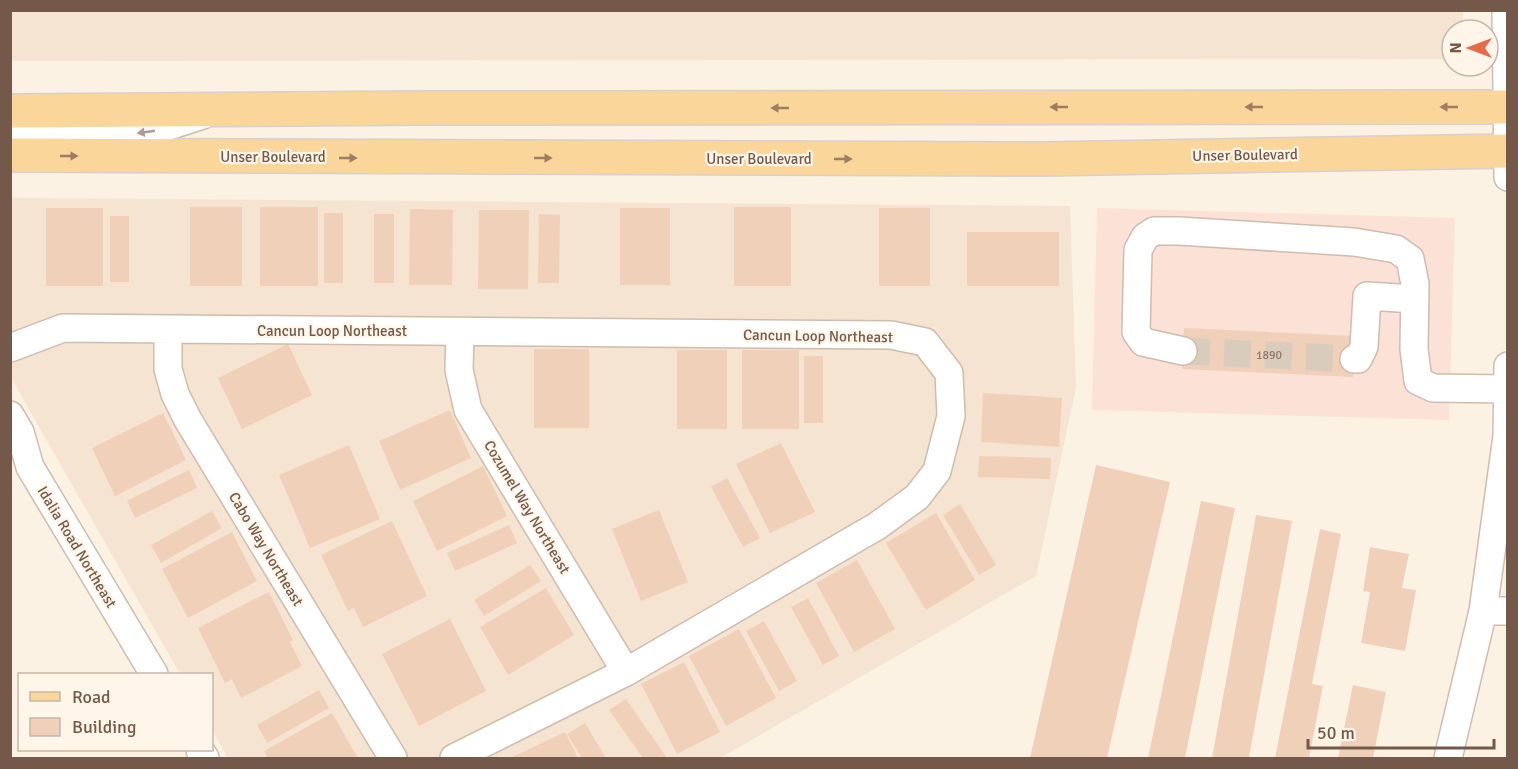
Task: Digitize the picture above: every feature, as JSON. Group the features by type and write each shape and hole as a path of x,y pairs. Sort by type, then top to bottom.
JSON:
{"main road":[{"path":"10,111 1507,107"},
{"name":"Unser Boulevard","path":"10,155 1045,159 1507,152"}],"street":[{"path":"1506,10 1508,177"},
{"path":"10,134 147,133 222,110"},
{"path":"1183,351 1143,342 1136,332 1138,250 1145,237 1154,231 1354,242 1396,249 1410,260 1415,284 1414,349 1418,381 1433,388 1508,389"},
{"path":"1354,359 1358,359 1364,347 1367,296 1415,299"},
{"name":"Cancun Loop Northeast","path":"15,346 63,328 891,335 925,342 949,373 951,416 937,471 916,497 877,526 626,672 454,759"},
{"name":"Cabo Way Northeast","path":"168,329 168,369 175,394 188,420 393,759"},
{"name":"Cozumel Way Northeast","path":"460,332 459,370 468,410 626,672"},
{"path":"1448,759 1496,611 1508,436 1508,366"},
{"name":"Idalia Road Northeast","path":"10,415 20,432 20,460 153,673"}],"shaded area":[{"path":"11,10 1463,11 1463,18 1440,18 1440,59 11,61"},
{"path":"10,198 1070,206 1076,387 1036,576 720,758 228,758 213,732 213,673 179,673 11,378"},
{"path":"1097,208 1455,218 1449,420 1092,410"}],"building":[{"path":"190,207 242,207 242,286 190,286"},
{"path":"260,207 318,207 318,286 260,286"},
{"path":"734,207 791,207 791,286 734,286"},
{"path":"46,208 103,208 103,286 46,286"},
{"path":"620,208 670,208 670,285 620,285"},
{"path":"879,208 930,208 930,286 879,286"},
{"path":"410,209 453,210 452,285 409,285"},
{"path":"479,210 529,210 528,289 478,289"},
{"path":"324,213 343,213 343,283 324,283"},
{"path":"374,214 394,214 394,283 374,283"},
{"path":"539,214 560,215 559,283 538,283"},
{"path":"110,216 129,216 129,282 110,282"},
{"path":"967,232 1059,232 1059,286 967,286"},
{"path":"1184,328 1355,336 1353,377 1182,369"},
{"path":"288,344 312,395 242,429 218,378"},
{"path":"534,349 589,349 589,428 534,428"},
{"path":"677,350 727,350 727,429 677,429"},
{"path":"742,350 799,350 799,429 742,429"},
{"path":"804,356 823,356 823,423 804,423"},
{"path":"983,393 1062,398 1059,447 981,442"},
{"path":"450,410 471,458 400,490 379,441"},
{"path":"163,413 186,460 115,496 92,448"},
{"path":"781,443 815,512 770,533 736,464"},
{"path":"349,445 380,519 310,548 279,475"},
{"path":"979,456 1051,458 1050,479 978,477"},
{"path":"1096,465 1170,482 1107,758 1030,758"},
{"path":"483,466 507,516 437,551 413,501"},
{"path":"189,470 197,488 135,518 127,501"},
{"path":"727,478 760,538 743,547 711,487"},
{"path":"1201,501 1235,508 1185,758 1148,758"},
{"path":"960,504 996,565 979,575 943,515"},
{"path":"659,510 688,582 641,601 612,529"},
{"path":"212,511 222,528 161,563 151,545"},
{"path":"936,513 975,580 926,610 886,543"},
{"path":"1256,515 1292,521 1249,758 1212,758"},
{"path":"392,521 427,596 363,627 354,608 348,611 321,555"},
{"path":"509,525 517,543 455,571 447,553"},
{"path":"1320,529 1341,534 1312,684 1323,686 1309,758 1275,758"},
{"path":"232,532 257,581 188,618 162,569"},
{"path":"1370,547 1409,554 1402,588 1416,590 1405,651 1361,643 1370,592 1363,591"},
{"path":"857,560 895,629 854,652 816,583"},
{"path":"530,565 541,581 484,616 474,600"},
{"path":"546,588 574,635 508,675 480,627"},
{"path":"269,592 293,640 290,642 302,666 241,698 232,679 225,683 198,628"},
{"path":"808,598 839,656 823,665 791,607"},
{"path":"450,619 486,691 419,726 382,654"},
{"path":"764,621 797,681 779,691 746,631"},
{"path":"739,629 776,698 726,726 689,656"},
{"path":"684,662 720,732 677,754 641,684"},
{"path":"1353,685 1386,692 1373,758 1338,758"},
{"path":"319,690 329,708 267,743 257,725"},
{"path":"626,699 667,758 643,758 609,710"},
{"path":"332,713 358,758 268,758 264,751"},
{"path":"585,723 606,758 582,758 567,734"},
{"path":"565,732 578,758 510,758"}],"tunnel":[{"path":"1183,351 1354,359"}]}
